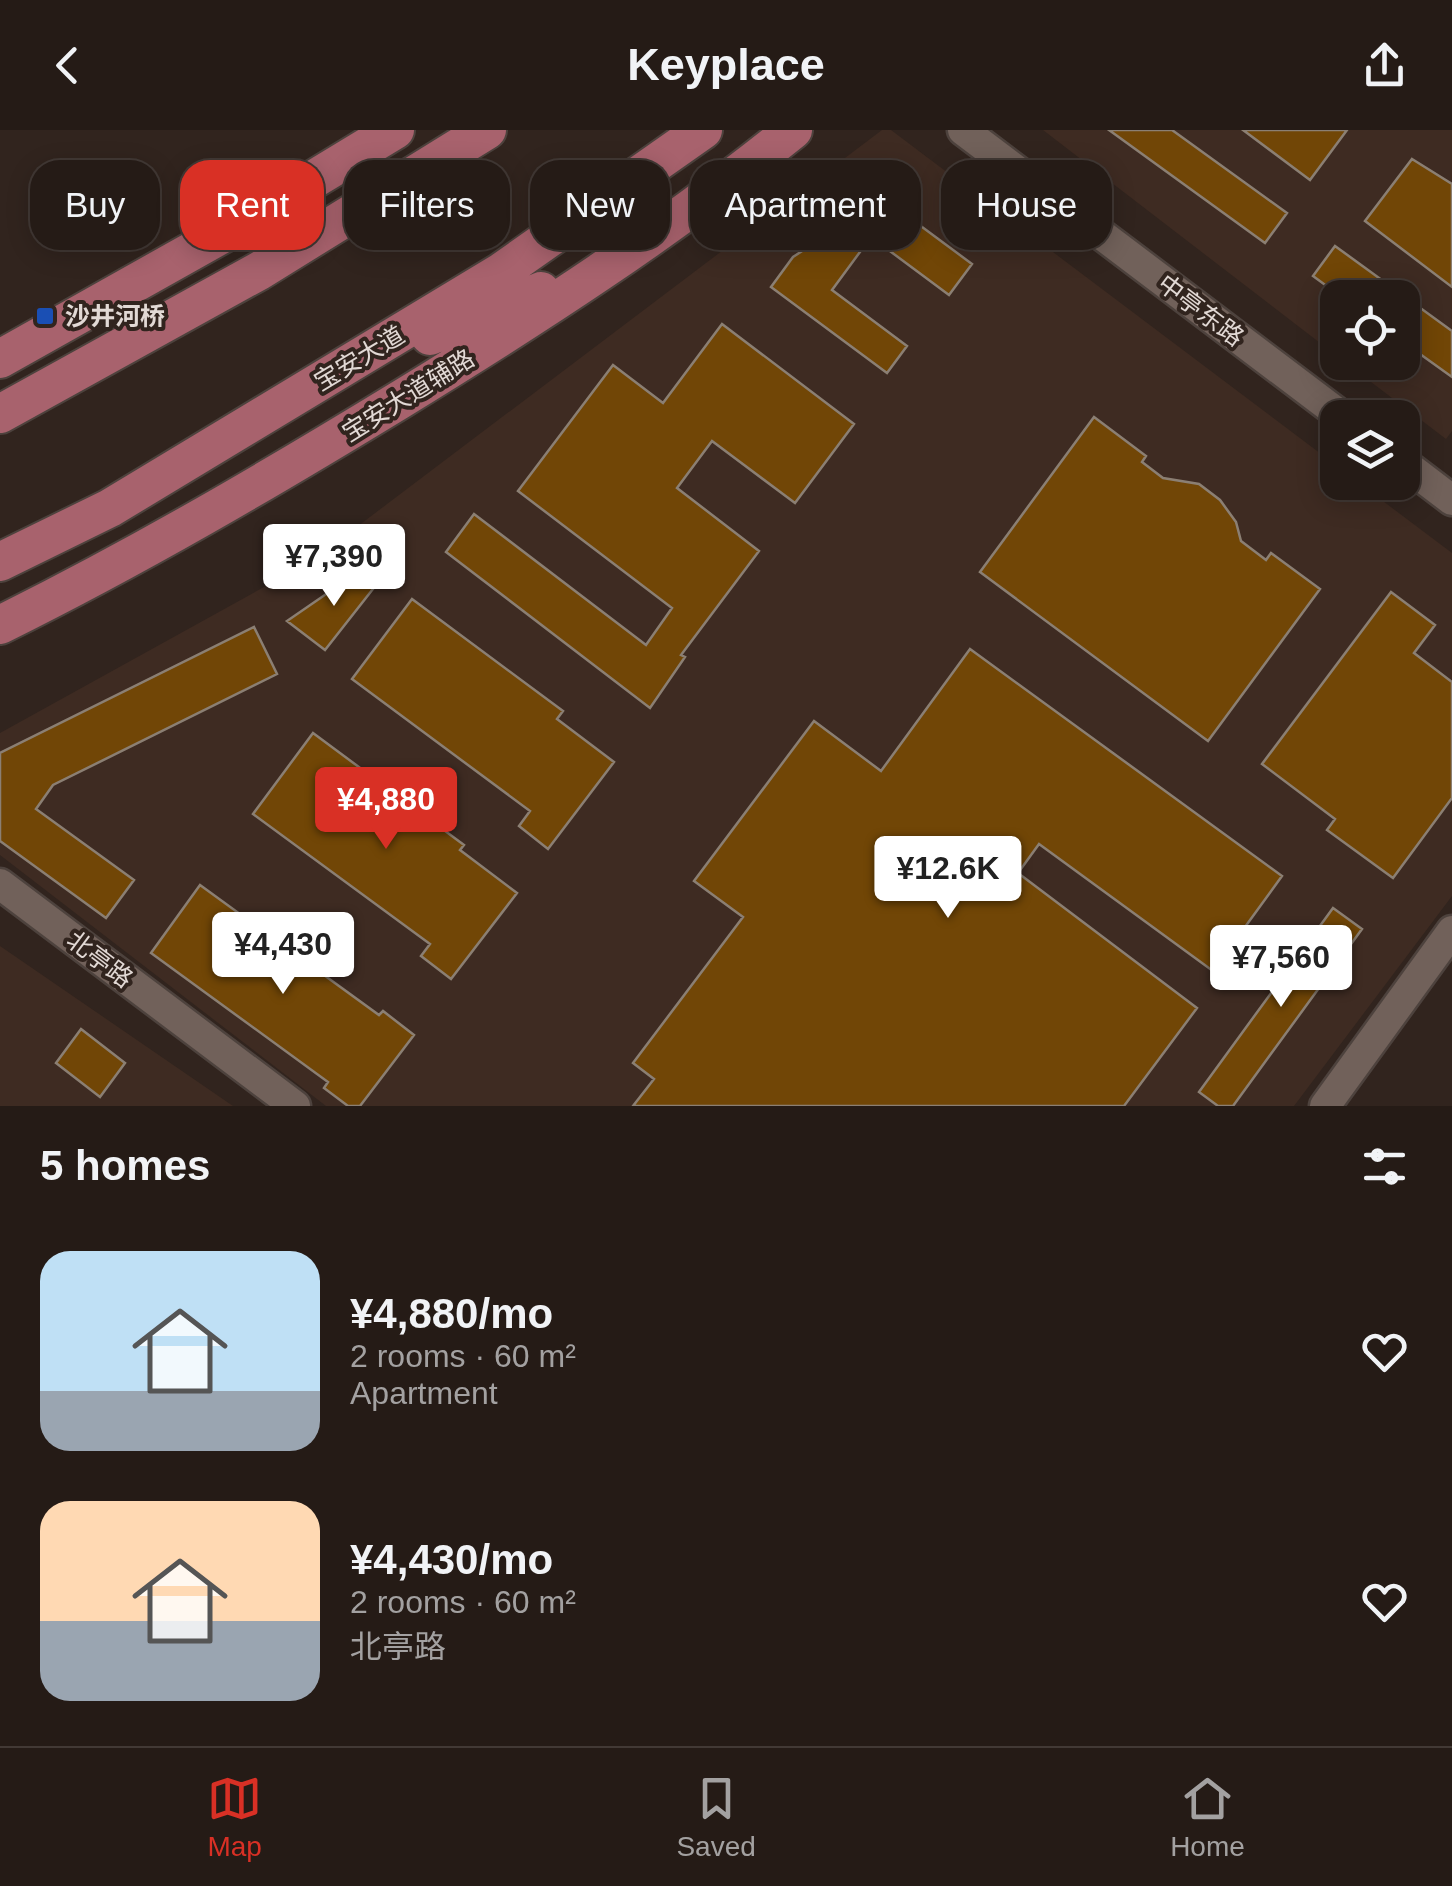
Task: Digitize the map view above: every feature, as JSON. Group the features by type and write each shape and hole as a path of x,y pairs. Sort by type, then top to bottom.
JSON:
{"main road":[{"path":"0,359 235,228 395,130"},
{"path":"0,414 260,270 486,130"},
{"name":"宝安大道","path":"0,562 110,508 501,272 703,130"},
{"name":"宝安大道辅路","path":"0,625 137,557 482,349 701,204 794,130"},
{"path":"330,376 616,261"}],"street":[{"name":"中亭东路","path":"963,130 1320,400"},
{"path":"1420,476 1452,500"},
{"name":"北亭路","path":"0,884 295,1106"},
{"path":"1325,1106 1452,931"}],"shaded area":[{"path":"882,130 891,130 941,168 941,250 1050,250 1320,453 1320,500 1382,500 1452,553 1452,896 1294,1106 326,1106 0,855 0,733 313,560 723,250 921,250 921,160 842,160"},
{"path":"1043,130 1452,130 1452,431 1446,439 1420,419 1420,400 1395,400 1368,380 1420,380 1420,280 1320,280 1320,343 1112,183 1112,160 1082,160"},
{"path":"0,946 233,1106 0,1106"}],"building":[{"path":"1109,130 1172,130 1287,213 1265,243"},
{"path":"1243,130 1347,130 1310,180"},
{"path":"1412,159 1452,184 1452,287 1365,221"},
{"path":"921,226 941,241 941,250 953,250 972,264 949,295 888,250 921,250"},
{"path":"1335,246 1382,280 1320,281 1313,276"},
{"path":"804,250 861,250 832,290 907,346 887,373 771,287 793,257"},
{"path":"1420,308 1452,331 1452,377 1420,354"},
{"path":"722,324 854,424 795,503 712,441 677,488 759,551 681,655 685,657 650,708 446,552 474,514 646,645 672,608 518,491 613,365 663,403"},
{"path":"1094,417 1146,456 1142,462 1163,478 1199,484 1220,500 1236,522 1241,541 1266,560 1271,553 1320,589 1208,741 980,572"},
{"path":"364,568 380,580 325,650 287,621"},
{"path":"1391,592 1435,625 1414,653 1452,682 1452,798 1393,878 1327,830 1335,819 1262,764"},
{"path":"412,599 563,711 557,719 614,762 548,849 519,826 530,811 352,679"},
{"path":"254,627 277,674 53,785 36,809 134,880 106,918 0,841 0,753"},
{"path":"970,649 1282,876 1213,971 1039,844 1018,873 1197,1008 1124,1106 633,1106 654,1079 633,1063 743,917 694,881 814,721 881,771"},
{"path":"313,733 464,845 460,850 517,893 451,979 421,956 430,944 253,814"},
{"path":"200,885 379,1015 383,1011 414,1035 360,1106 348,1106 324,1088 328,1082 151,953"},
{"path":"1333,908 1362,929 1233,1106 1218,1106 1199,1092"},
{"path":"81,1029 125,1063 100,1097 56,1063"}],"place":[{"name":"沙井河桥","path":"45,316"}]}
